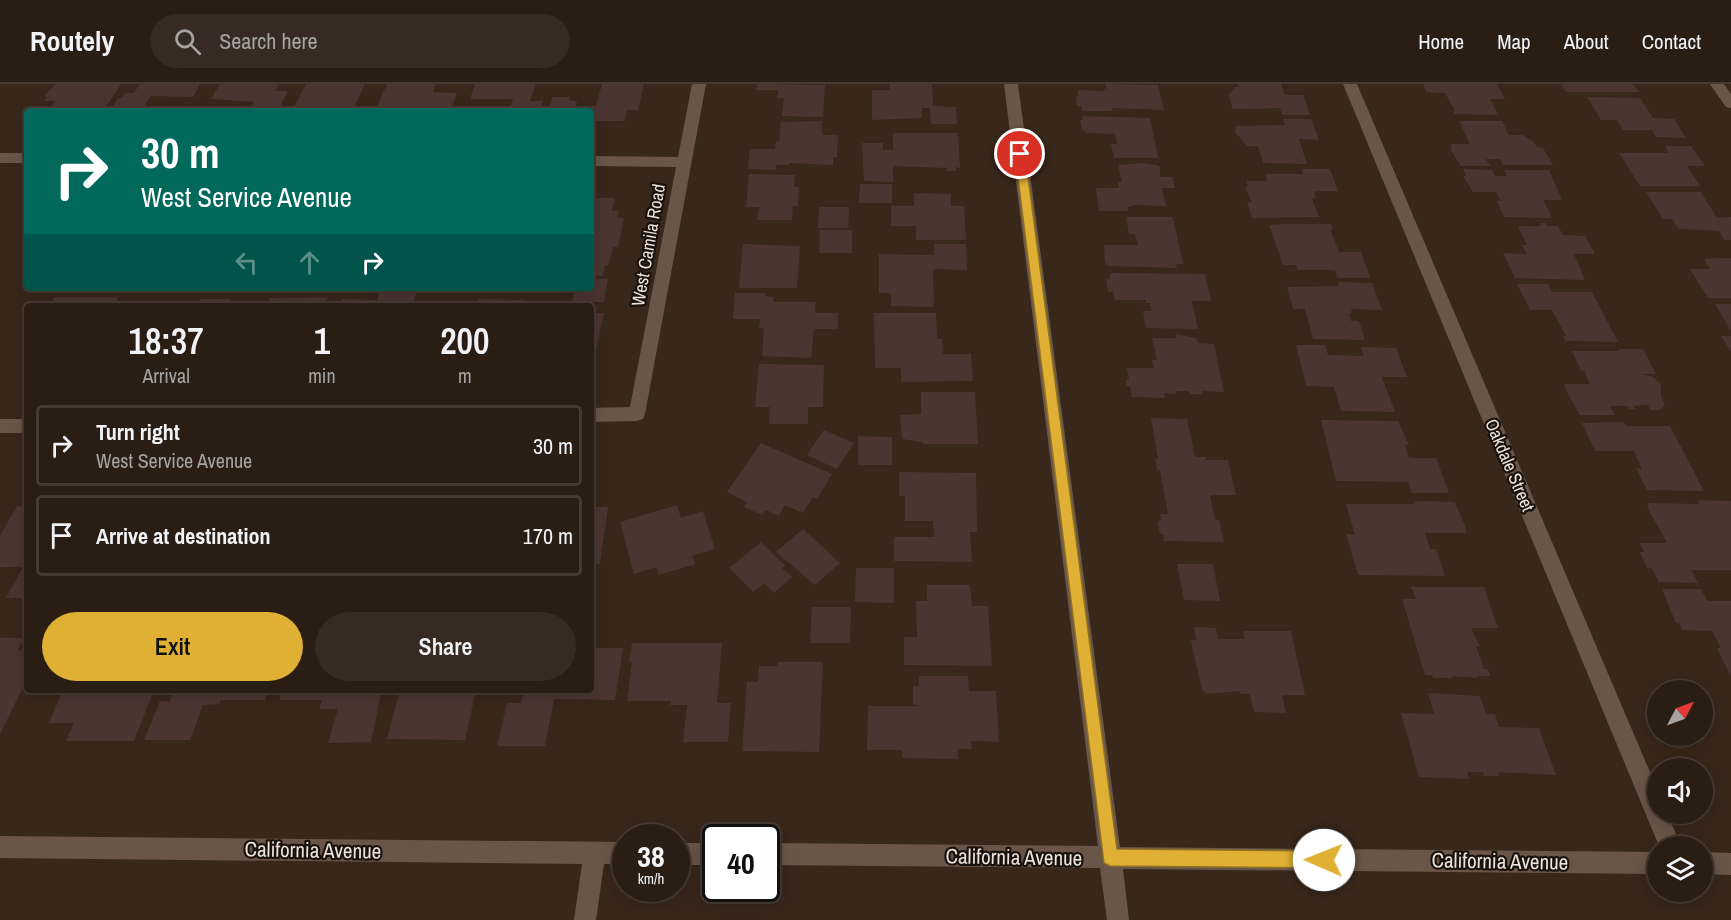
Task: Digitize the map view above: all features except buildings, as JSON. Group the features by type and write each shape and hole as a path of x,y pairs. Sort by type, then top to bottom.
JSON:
{"street":[{"name":"West Camila Road","path":"594,415 637,414 699,84"},
{"path":"1011,84 1118,920"},
{"name":"Oakdale Street","path":"1350,84 1666,836"},
{"path":"1717,84 1731,104"},
{"path":"0,158 24,158"},
{"path":"594,161 683,162"},
{"path":"0,426 24,426"},
{"name":"California Avenue","path":"0,847 612,853"},
{"path":"585,920 595,853"},
{"name":"California Avenue","path":"780,854 1647,863"},
{"path":"1713,863 1731,864"}],"route":[{"path":"1020,154 1110,858 1324,860"}]}
